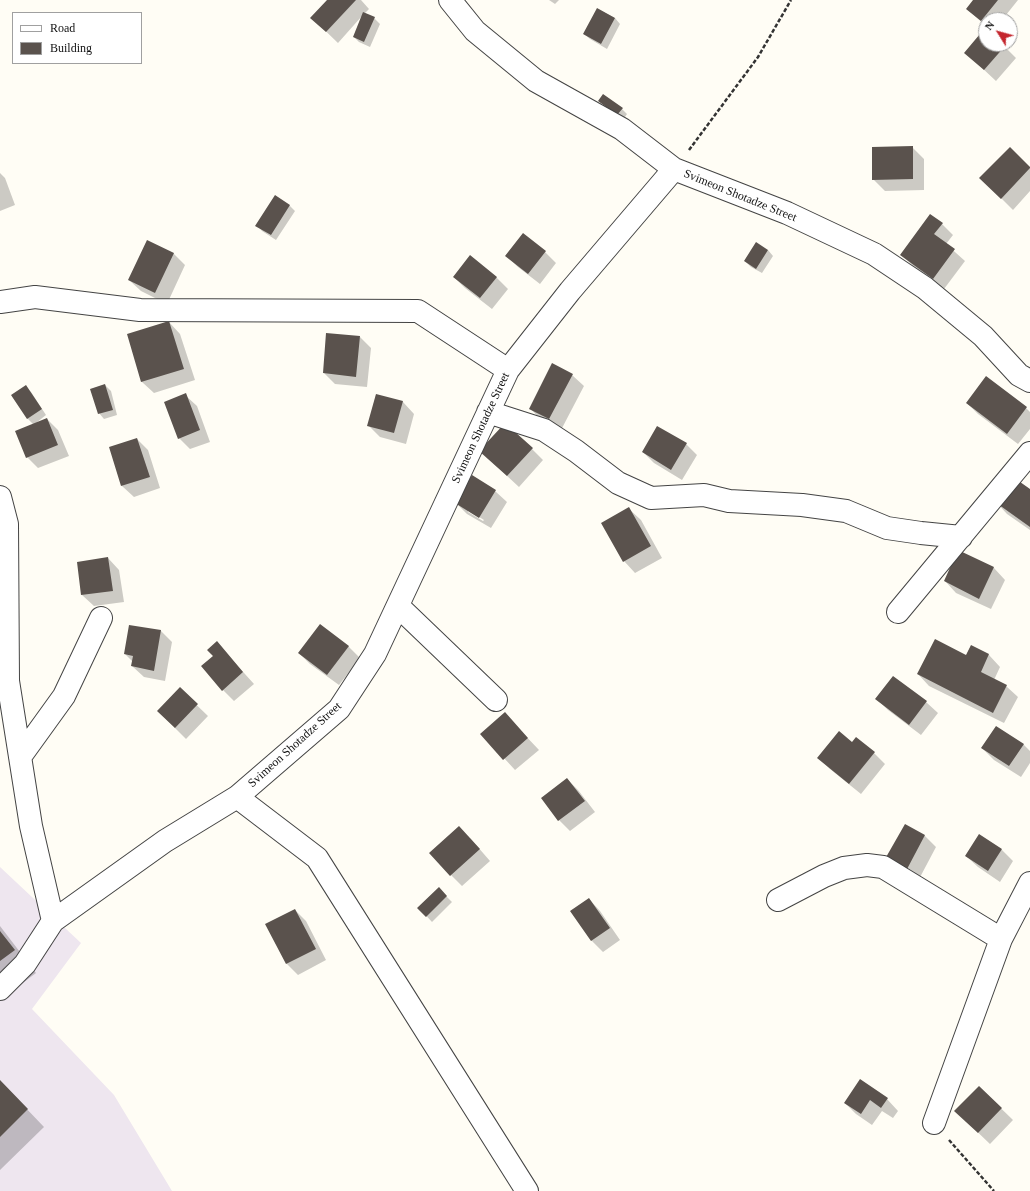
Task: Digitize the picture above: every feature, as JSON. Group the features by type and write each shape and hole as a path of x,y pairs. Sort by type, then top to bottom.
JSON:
{"street":[{"path":"450,0 475,31 536,81 622,129 674,169"},
{"name":"Svimeon Shotadze Street","path":"53,921 165,840 237,797 339,709 375,654 508,370 570,291 674,169 787,213 874,254 925,288 983,336 1018,375 1030,381"},
{"path":"0,302 35,297 140,310 418,312 508,370"},
{"path":"488,412 544,430 576,451 618,483 652,498 704,495 729,502 802,505 846,511 887,528 961,537"},
{"path":"898,612 1030,453"},
{"path":"0,497 7,524 8,681 32,826 53,921 25,964 0,989"},
{"path":"398,606 496,700"},
{"path":"20,757 64,696 101,618"},
{"path":"237,797 317,858 527,1191"},
{"path":"778,900 824,876 844,868 867,865 883,868 1001,939"},
{"path":"934,1123 1001,939 1030,883"}],"path":[{"path":"674,169 758,57 791,0"},
{"path":"934,1123 994,1191"}],"shaded area":[{"path":"0,867 81,943 32,1009 114,1095 172,1191 0,1191"}],"building":[{"path":"327,0 356,0 326,32 310,18"},
{"path":"973,0 998,0 988,12 978,12 978,19 966,9"},
{"path":"597,8 615,18 601,44 583,34"},
{"path":"363,12 375,17 364,42 353,37"},
{"path":"978,36 978,52 1000,52 984,70 964,53"},
{"path":"603,94 623,108 617,115 598,101"},
{"path":"913,146 913,179 872,180 872,147"},
{"path":"1010,147 1030,168 1001,199 979,178"},
{"path":"275,195 290,205 271,235 255,226"},
{"path":"930,214 943,223 934,234 955,249 933,279 900,255"},
{"path":"523,233 546,251 528,274 505,256"},
{"path":"147,240 174,253 155,293 128,280"},
{"path":"756,242 768,250 756,269 744,261"},
{"path":"470,255 497,277 480,298 453,277"},
{"path":"169,321 184,369 141,382 127,334"},
{"path":"326,333 360,336 356,377 323,373"},
{"path":"552,363 573,374 549,419 529,409"},
{"path":"986,376 1027,407 1007,434 966,403"},
{"path":"105,384 113,410 98,414 90,389"},
{"path":"26,385 42,409 27,419 11,395"},
{"path":"186,393 200,430 178,439 164,402"},
{"path":"376,394 403,401 394,433 367,426"},
{"path":"47,418 58,445 26,458 15,431"},
{"path":"505,423 533,448 507,476 479,451"},
{"path":"657,426 687,443 671,470 642,452"},
{"path":"137,438 150,477 121,486 109,447"},
{"path":"472,475 496,490 479,518 455,503"},
{"path":"1013,477 1030,489 1030,527 995,502"},
{"path":"629,507 651,546 623,562 601,523"},
{"path":"958,550 994,567 979,599 944,581"},
{"path":"108,557 113,591 81,595 77,562"},
{"path":"320,624 349,646 327,675 298,653"},
{"path":"129,625 161,630 154,671 131,666 133,656 124,654"},
{"path":"935,639 966,655 971,645 989,654 981,672 1007,685 993,713 917,674"},
{"path":"217,641 243,672 222,691 201,666 213,656 207,650"},
{"path":"893,676 927,701 909,725 875,699"},
{"path":"180,687 198,704 175,728 157,711"},
{"path":"505,712 528,738 503,760 480,734"},
{"path":"996,726 1024,744 1009,766 981,748"},
{"path":"839,731 852,742 856,737 875,752 849,784 817,758"},
{"path":"567,778 585,801 558,821 541,798"},
{"path":"905,824 925,835 906,871 885,859"},
{"path":"459,826 480,849 450,876 429,853"},
{"path":"979,834 1002,849 988,871 965,856"},
{"path":"439,887 447,896 426,917 417,908"},
{"path":"589,898 610,928 591,941 570,911"},
{"path":"295,909 316,949 286,964 265,924"},
{"path":"0,931 15,950 0,961"},
{"path":"860,1079 888,1098 881,1108 870,1100 861,1114 844,1103"},
{"path":"0,1080 28,1109 0,1137"},
{"path":"979,1086 1002,1108 978,1133 954,1111"}]}
